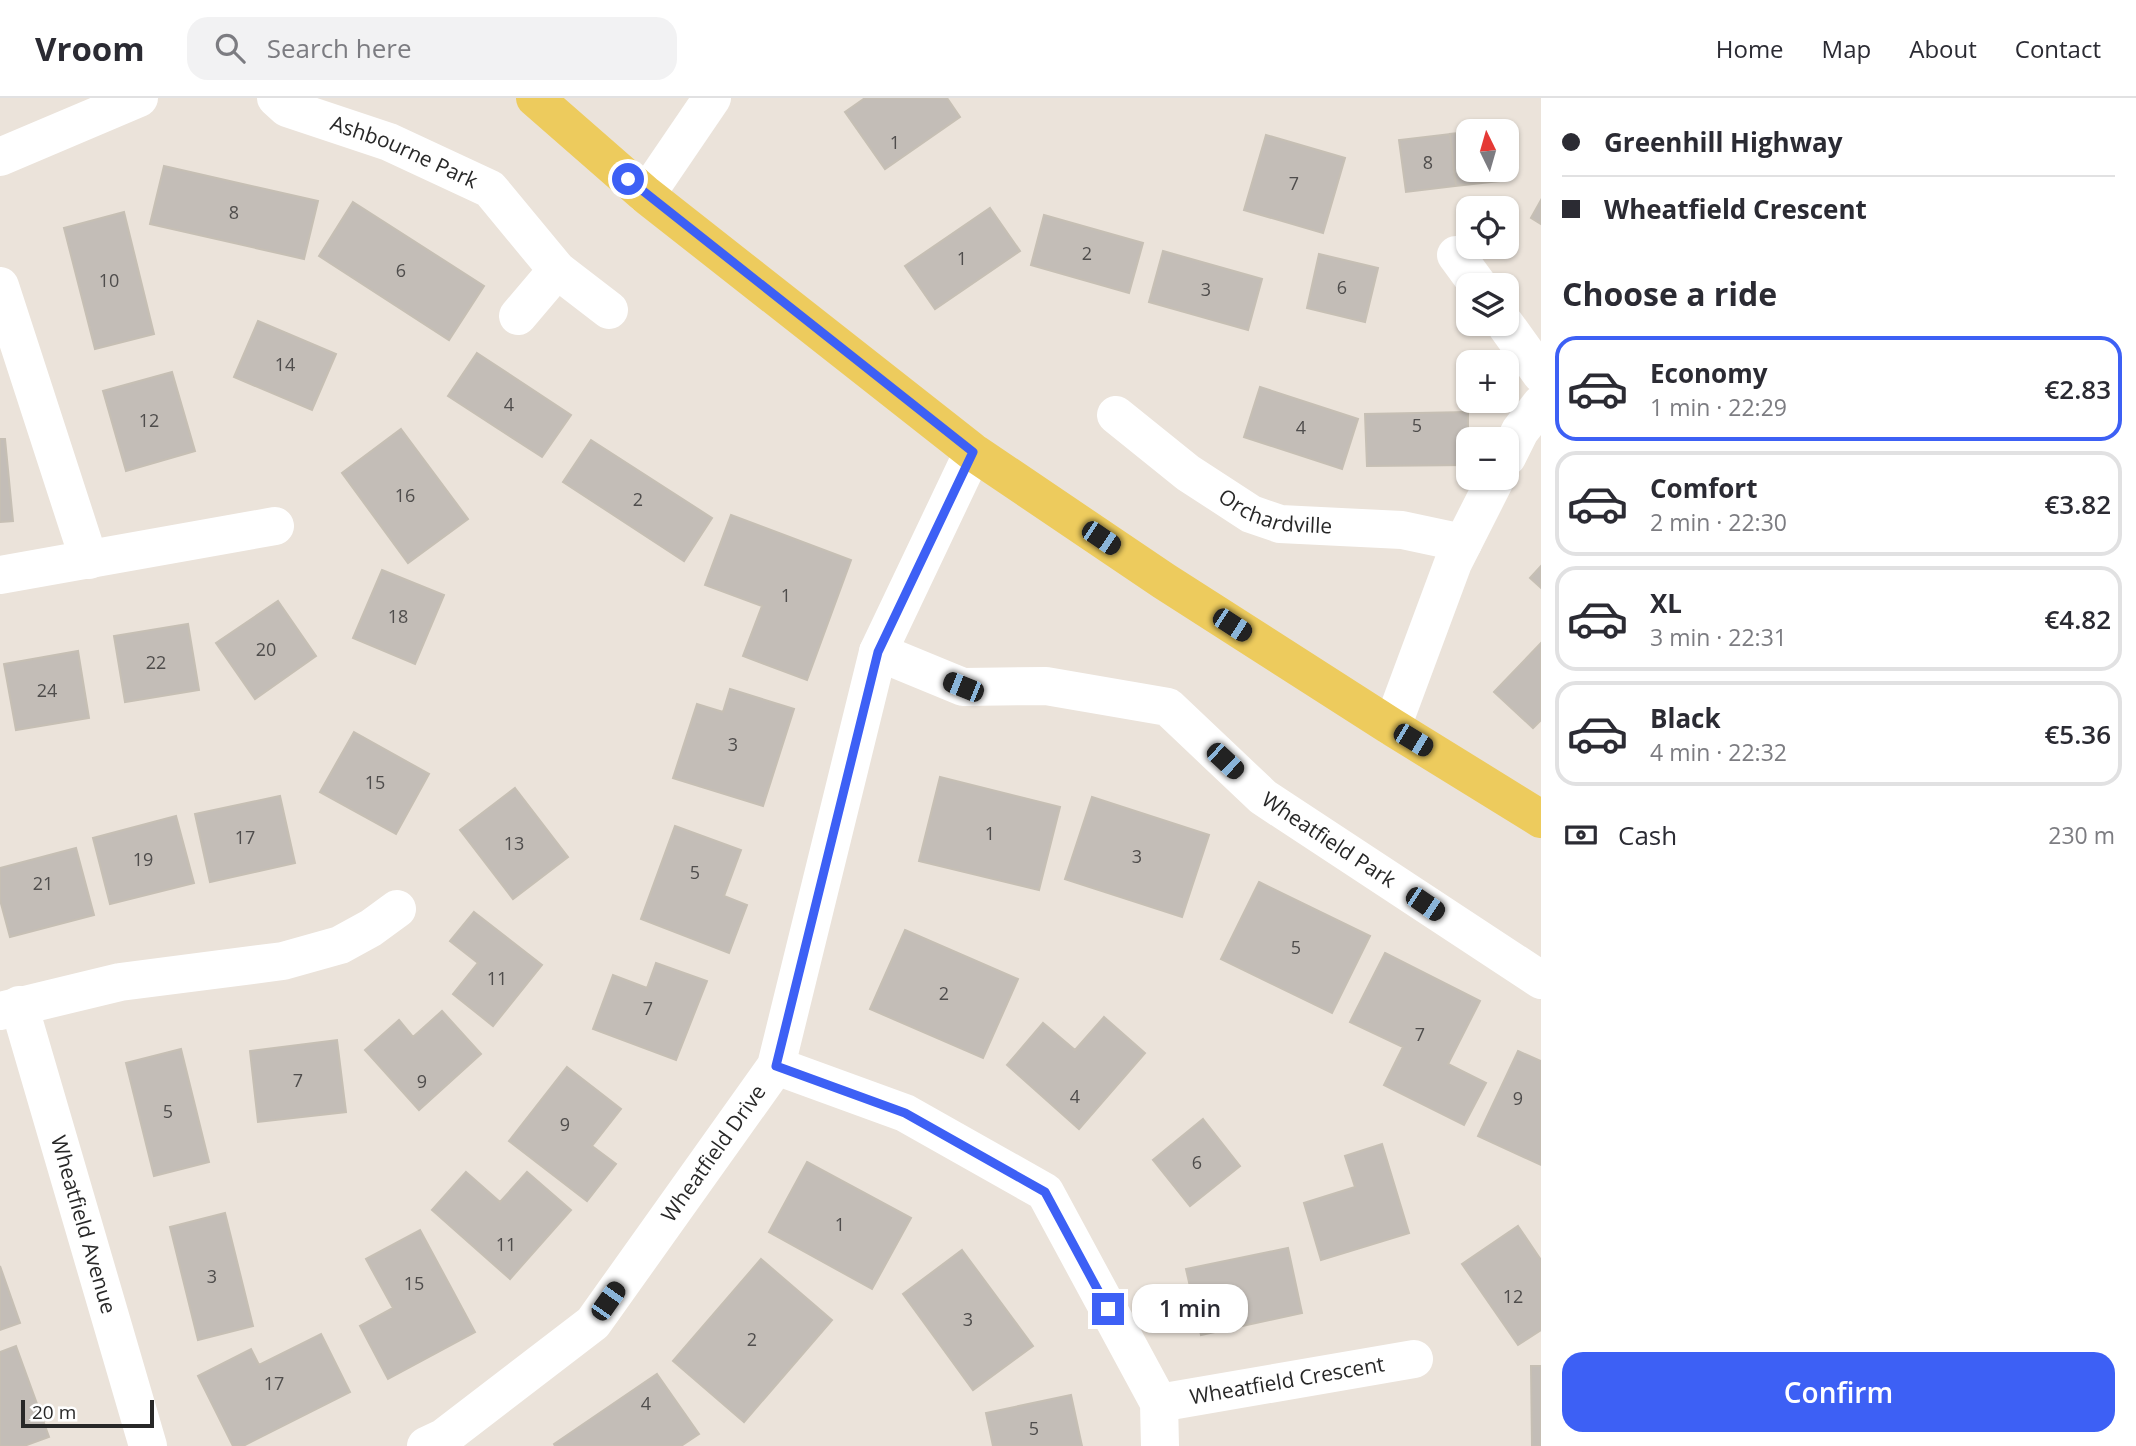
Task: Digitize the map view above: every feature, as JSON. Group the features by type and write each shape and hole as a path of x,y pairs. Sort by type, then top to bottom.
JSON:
{"main road":[{"path":"536,98 646,195 973,452 1164,581 1541,819"}],"street":[{"path":"0,156 96,106 139,98"},
{"name":"Ashbourne Park","path":"276,98 287,108 389,142 490,189 557,270 610,310"},
{"path":"646,195 712,98"},
{"path":"518,316 557,270"},
{"path":"0,286 89,559"},
{"path":"1514,336 1541,374"},
{"path":"1519,432 1541,404"},
{"name":"Orchardville","path":"1116,415 1188,473 1251,514 1280,524 1402,530 1463,543"},
{"name":"Wheatfield Drive","path":"426,1446 443,1438 593,1323 776,1066 878,652 973,452"},
{"path":"1392,727 1453,563 1490,490"},
{"path":"0,575 275,526"},
{"name":"Wheatfield Park","path":"878,652 963,687 1046,686 1168,707 1263,797 1541,980"},
{"name":"Wheatfield Avenue","path":"148,1446 10,1008 120,982 283,961 340,945 371,928 397,909"},
{"name":"Wheatfield Crescent","path":"776,1066 905,1113 1045,1192 1159,1403 1160,1446"},
{"name":"Wheatfield Crescent","path":"1159,1403 1413,1359"}],"building":[{"path":"865,98 947,98 960,117 885,169 845,112"},
{"path":"1456,133 1456,182 1491,182 1456,186 1450,134"},
{"path":"1450,134 1456,186 1406,192 1399,140"},
{"path":"1266,135 1345,158 1323,233 1244,210"},
{"path":"164,166 318,201 304,259 150,224"},
{"path":"1541,200 1541,224 1531,218"},
{"path":"353,202 484,286 449,340 319,256"},
{"path":"990,208 1020,251 935,309 905,266"},
{"path":"124,212 154,334 95,349 64,228"},
{"path":"1044,215 1143,243 1129,293 1031,265"},
{"path":"1163,251 1262,279 1248,330 1149,302"},
{"path":"1319,254 1378,268 1365,322 1307,308"},
{"path":"258,321 336,354 312,410 234,377"},
{"path":"477,353 571,415 542,457 448,396"},
{"path":"172,372 195,451 126,471 103,391"},
{"path":"1260,387 1358,419 1342,469 1244,437"},
{"path":"1468,413 1468,427 1456,427 1456,465 1367,466 1365,414"},
{"path":"401,429 468,519 408,563 342,473"},
{"path":"0,439 5,439 13,521 0,522"},
{"path":"591,440 712,518 684,561 563,482"},
{"path":"731,515 851,560 807,680 743,656 762,606 705,585"},
{"path":"1541,566 1541,588 1530,578"},
{"path":"382,570 444,595 415,664 353,638"},
{"path":"278,601 316,656 255,699 216,643"},
{"path":"188,624 199,690 125,702 114,636"},
{"path":"1541,643 1541,720 1533,728 1494,692"},
{"path":"78,651 89,718 16,730 4,664"},
{"path":"730,689 794,709 763,806 673,778 697,704 723,712"},
{"path":"354,732 429,774 396,834 320,792"},
{"path":"940,777 1060,807 1039,890 919,861"},
{"path":"515,788 568,857 513,899 460,830"},
{"path":"280,796 295,863 210,882 195,814"},
{"path":"1092,797 1209,835 1182,917 1065,879"},
{"path":"176,816 194,883 110,904 93,838"},
{"path":"675,826 741,850 724,896 747,905 729,953 641,919"},
{"path":"76,848 94,915 10,937 0,900 0,868"},
{"path":"1259,882 1370,936 1332,1013 1221,959"},
{"path":"474,912 542,965 493,1026 453,994 478,963 450,941"},
{"path":"905,930 1018,979 983,1058 870,1009"},
{"path":"1385,953 1480,1001 1448,1064 1486,1083 1464,1125 1384,1085 1403,1047 1350,1022"},
{"path":"656,963 707,981 676,1060 593,1029 613,975 647,988"},
{"path":"442,1011 481,1054 419,1110 365,1050 399,1020 413,1037"},
{"path":"1104,1017 1145,1053 1079,1129 1007,1065 1043,1023 1075,1050"},
{"path":"337,1040 346,1112 258,1122 250,1051"},
{"path":"181,1049 209,1162 154,1176 126,1063"},
{"path":"1518,1051 1541,1061 1541,1165 1478,1136"},
{"path":"567,1067 621,1109 592,1146 616,1164 587,1201 509,1141"},
{"path":"1203,1119 1240,1166 1190,1206 1153,1160"},
{"path":"1382,1144 1409,1233 1321,1260 1304,1203 1355,1187 1345,1156"},
{"path":"807,1162 911,1218 872,1289 769,1232"},
{"path":"466,1172 500,1202 527,1172 571,1210 510,1279 432,1210"},
{"path":"225,1213 253,1326 198,1340 170,1227"},
{"path":"1518,1226 1541,1260 1541,1330 1518,1345 1462,1264"},
{"path":"420,1230 475,1332 388,1379 360,1326 393,1308 366,1259"},
{"path":"1288,1248 1302,1313 1201,1335 1186,1269"},
{"path":"962,1250 1033,1346 973,1390 903,1294"},
{"path":"761,1259 832,1320 744,1422 673,1361"},
{"path":"0,1266 20,1323 0,1330"},
{"path":"321,1334 350,1392 243,1446 233,1446 198,1376 251,1349 259,1365"},
{"path":"16,1346 49,1437 24,1446 0,1446 0,1352"},
{"path":"1531,1366 1541,1366 1541,1446 1532,1446"},
{"path":"657,1374 699,1434 681,1446 555,1446 554,1444"},
{"path":"1071,1395 1082,1446 993,1446 986,1413"}],"route":[{"path":"628,179 973,452 878,652 776,1066 905,1113 1045,1192 1108,1309"}]}
